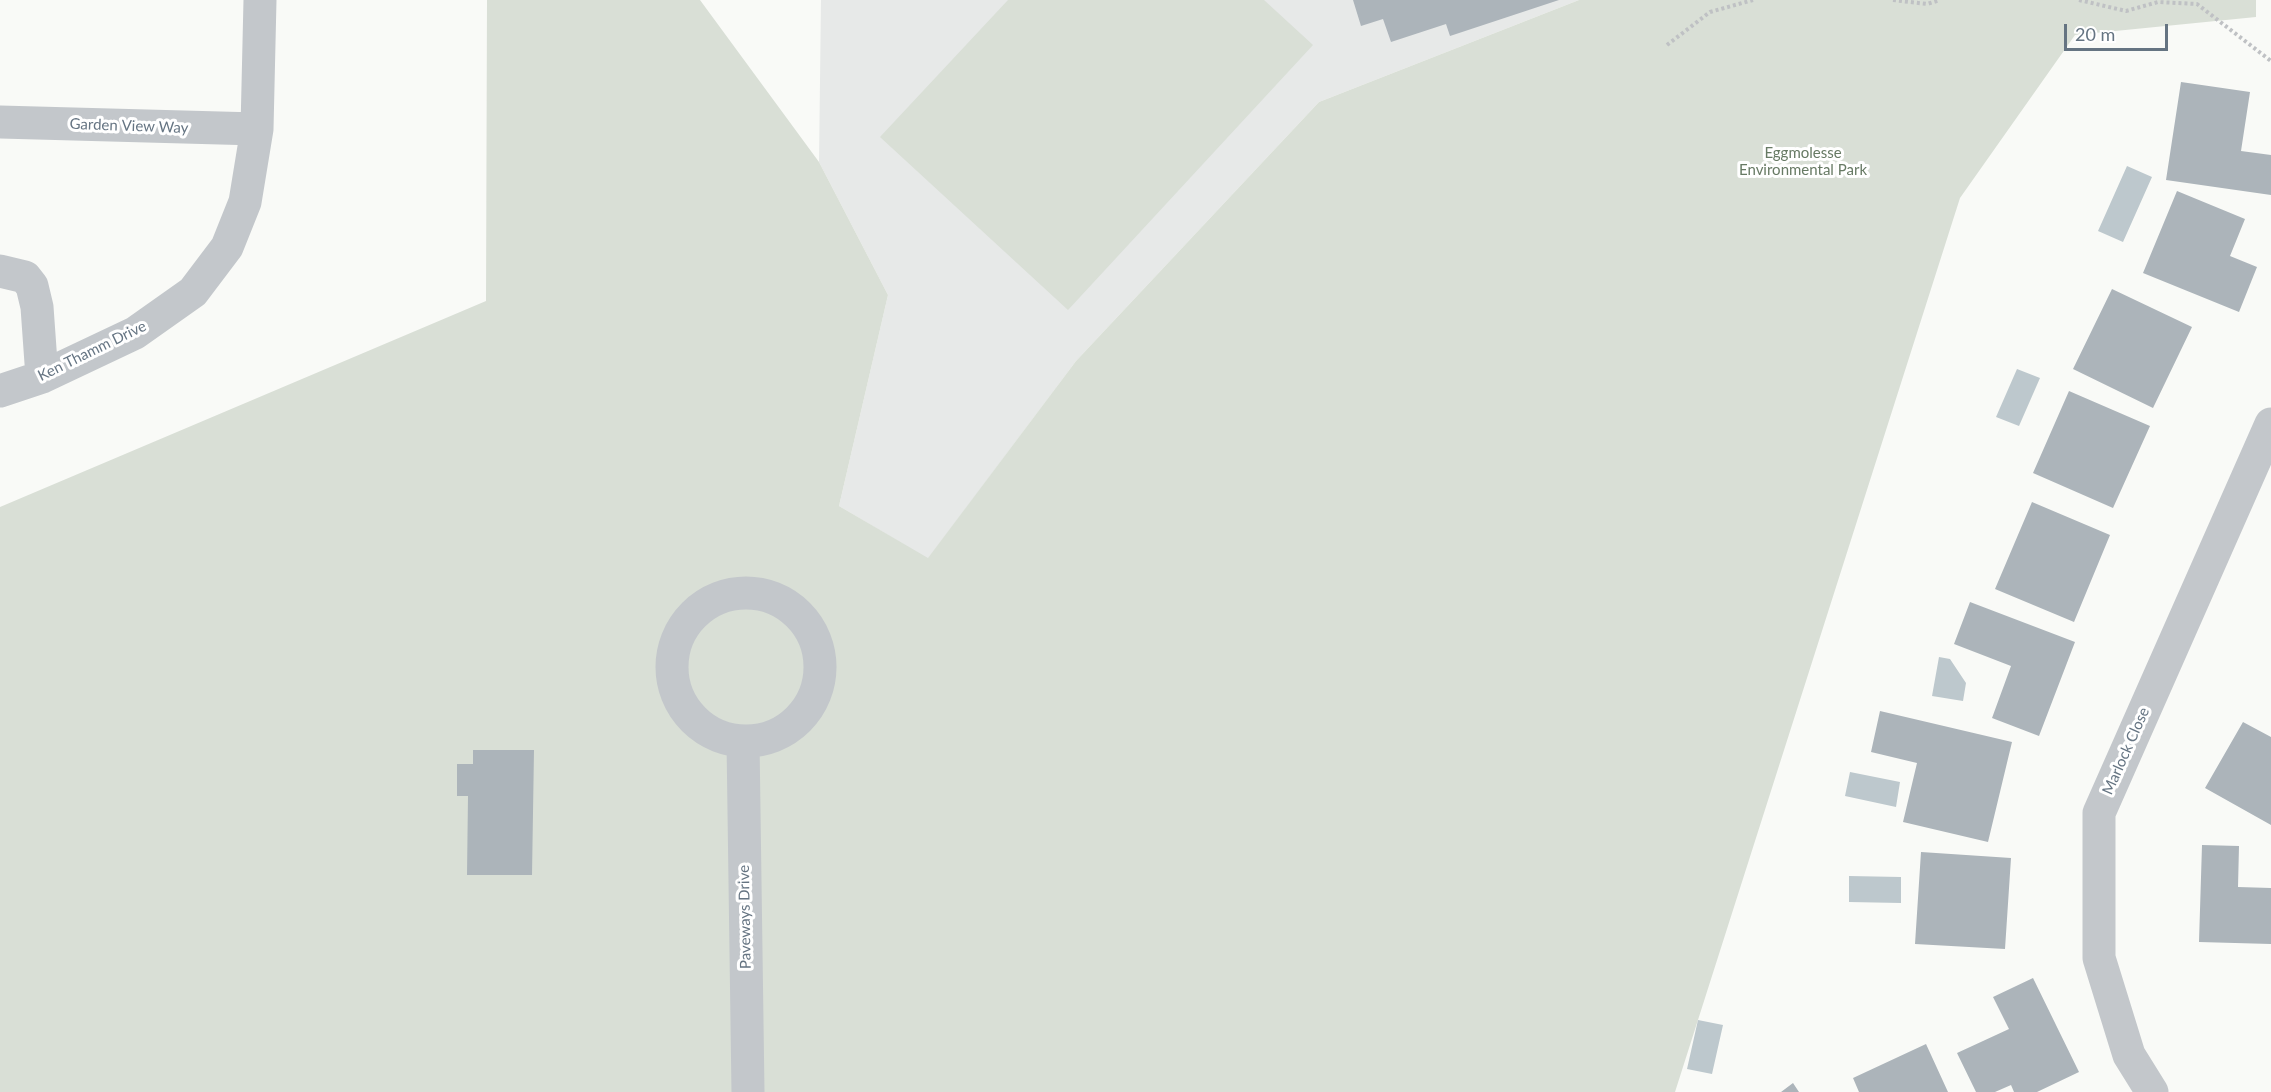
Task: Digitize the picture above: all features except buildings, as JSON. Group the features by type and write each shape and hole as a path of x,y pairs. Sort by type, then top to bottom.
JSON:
{"street":[{"name":"Ken Thamm Drive","path":"0,392 42,377 135,333 193,292 226,247 245,202 257,129 260,0"},
{"name":"Garden View Way","path":"0,122 257,129"},
{"path":"0,272 25,277 32,286 37,308 42,377"},
{"name":"Marlock Close","path":"2152,1092 2129,1055 2099,958 2099,813 2271,424"},
{"path":"740,593 762,595 783,603 802,618 815,639 821,663 818,688 807,710 790,728 768,738 743,741 718,736 696,723 680,702 672,678 673,652 682,629 699,610 718,598 740,593"},
{"name":"Paveways Drive","path":"743,741 748,1092"}],"path":[{"path":"1666,45 1710,12 1753,0"},
{"path":"1893,0 1927,4 1940,0"},
{"path":"2079,0 2126,11 2158,2 2197,4 2271,61"},
{"path":"2108,7 2111,0"}],"shaded area":[{"path":"821,0 1579,0 1319,102 1076,361 928,559 839,506 888,295 819,162"},
{"path":"2127,166 2152,177 2123,242 2098,231"},
{"path":"2017,369 2040,378 2019,426 1996,417"},
{"path":"1939,657 1950,659 1966,683 1963,701 1932,696"},
{"path":"1850,772 1900,782 1896,807 1845,796"},
{"path":"1849,876 1901,877 1901,903 1849,902"},
{"path":"1698,1020 1723,1025 1712,1074 1687,1069"}],"green space":[{"name":"Eggmolesse Environmental Park","path":"487,0 700,0 819,162 888,295 839,506 928,558 1076,361 1319,102 1579,0 2256,0 2256,17 2075,35 1960,198 1675,1092 0,1092 0,507 486,301"},
{"path":"1008,0 1264,0 1313,45 1068,310 880,137"}]}
